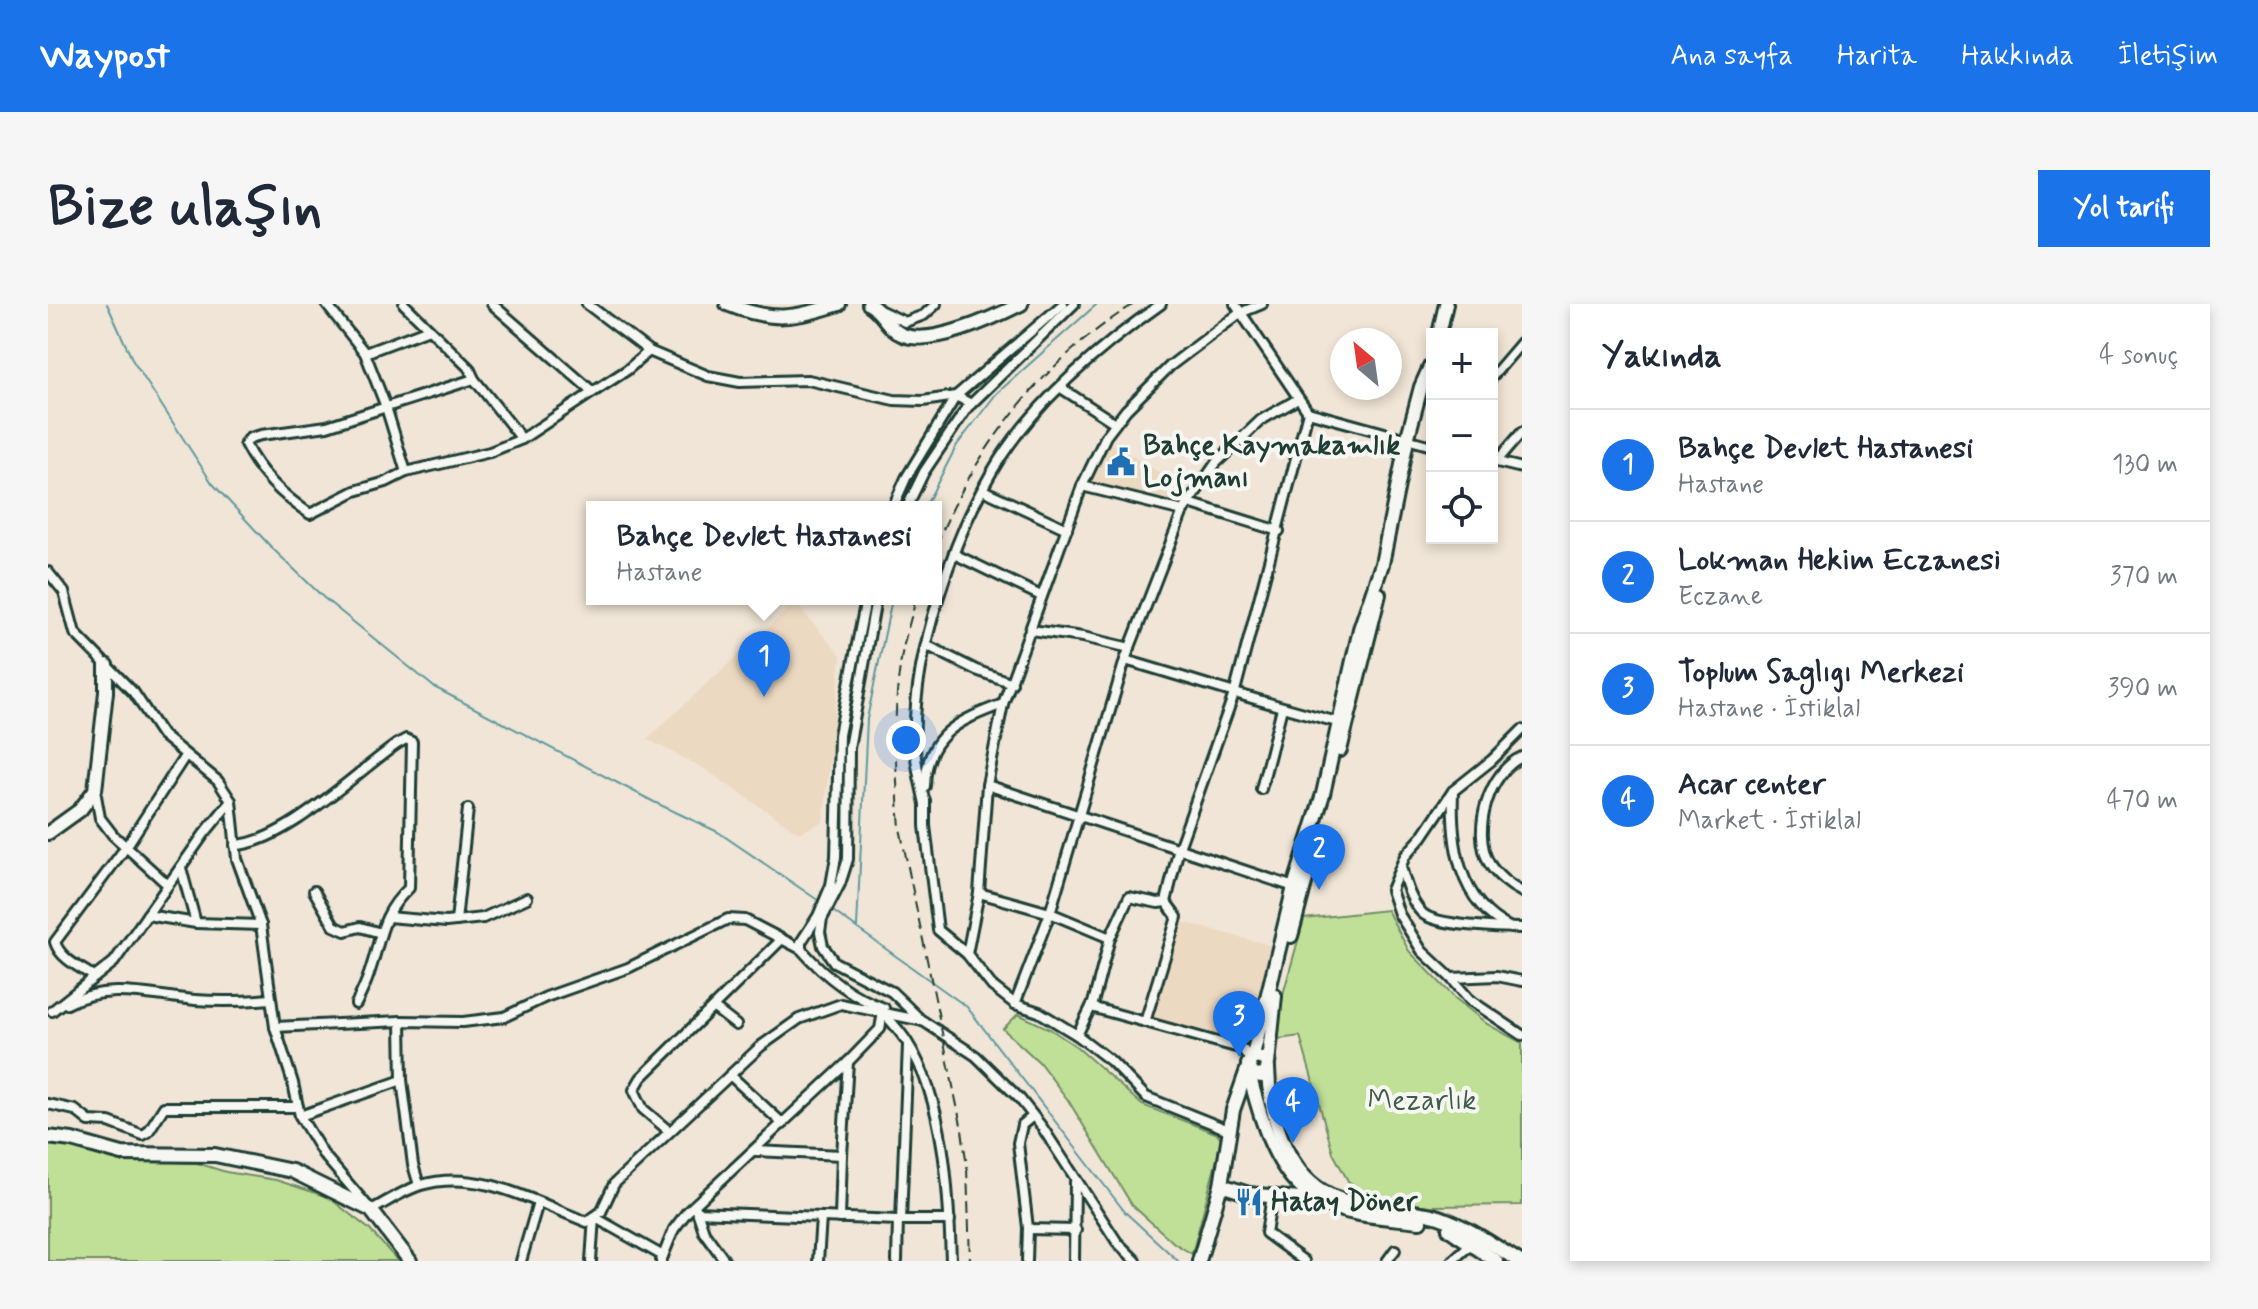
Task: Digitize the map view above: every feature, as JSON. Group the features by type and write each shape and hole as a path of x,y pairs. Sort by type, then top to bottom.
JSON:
{"street":[{"path":"326,304 365,353 406,472"},
{"path":"404,304 469,368 474,379 522,439"},
{"path":"492,304 593,392"},
{"path":"587,304 649,351 708,376 740,382 808,380 894,400 923,401 956,396 971,404"},
{"path":"727,304 749,313 787,318 839,304"},
{"path":"874,307 905,322 924,315 936,304"},
{"path":"874,307 898,334 915,338 988,321 1021,304"},
{"path":"896,501 906,478 956,396 1063,304"},
{"path":"910,501 949,432 971,404 1074,304"},
{"path":"942,585 983,490 1000,459 1024,428 1107,343 1161,304"},
{"path":"1235,304 1308,412 1426,445"},
{"path":"967,954 979,893 987,785 1003,704 1082,486 1115,423 1170,366 1240,313 1262,304"},
{"path":"1440,328 1446,304"},
{"path":"365,353 429,329"},
{"path":"1498,370 1522,342"},
{"path":"474,379 327,426 261,435 250,438 245,444 269,481 310,514 355,491 406,472 490,452 522,439 627,370 649,351"},
{"path":"1199,1261 1221,1185 1233,1110 1250,1064 1342,723 1426,376"},
{"path":"1061,388 1115,423"},
{"path":"1015,1004 1050,913 1125,660 1183,511 1216,463 1261,420 1298,399"},
{"path":"1145,1022 1177,917 1166,902 1179,848 1235,691 1308,412"},
{"path":"1498,457 1522,432"},
{"path":"1498,462 1522,468"},
{"path":"1082,486 1183,511"},
{"path":"983,490 1067,529"},
{"path":"1189,503 1279,531"},
{"path":"954,554 1041,596"},
{"path":"48,572 64,592 75,633 134,693 162,735 218,781 231,801 237,859 261,925 275,1027 299,1111 323,1154 410,1261"},
{"path":"833,888 839,735 865,605"},
{"path":"801,949 801,942 820,916 848,859 849,748 875,605"},
{"path":"925,804 914,744 915,707 937,605"},
{"path":"1031,630 1083,637 1130,648"},
{"path":"926,645 976,670 1012,683"},
{"path":"1125,660 1342,723"},
{"path":"106,665 95,790 100,818 126,847 168,885"},
{"path":"1003,704 971,717 945,733 931,753 925,773 925,826 938,930 967,954 992,986 1015,1004 1039,1012 1077,1035 1111,1061 1146,1097 1231,1131"},
{"path":"1261,789 1282,708"},
{"path":"1522,730 1492,760 1453,791 1405,856 1391,890 1399,914 1422,951 1470,1000 1522,1035"},
{"path":"235,845 252,845 279,832 392,747 410,740 413,747 409,888 397,899 388,917 370,974 356,1004"},
{"path":"95,977 57,950 55,942 126,847 185,756"},
{"path":"1522,757 1503,768 1490,792 1484,814 1483,841 1489,862 1509,885 1522,892"},
{"path":"987,785 1298,888"},
{"path":"48,833 80,810 95,790"},
{"path":"1453,791 1454,847 1466,883 1495,920 1511,928"},
{"path":"231,801 114,962 52,1011 79,997 102,992 233,1002 271,999"},
{"path":"456,921 468,809"},
{"path":"1401,867 1409,894 1424,916 1441,921 1522,928"},
{"path":"181,868 196,923"},
{"path":"1298,888 1272,1006 1266,1070 1276,1122 1295,1164 1311,1183 1336,1198 1368,1207 1436,1215 1461,1226 1519,1261"},
{"path":"314,891 334,926 345,931 360,927 381,933"},
{"path":"979,893 1050,913 1110,938"},
{"path":"1077,1035 1091,1007 1110,938 1129,897 1166,902"},
{"path":"388,917 424,922 456,921 491,916 527,898"},
{"path":"147,915 196,923 261,925"},
{"path":"820,916 823,946 834,962 892,992 923,1021 976,1056 1033,1116 1117,1242 1136,1261"},
{"path":"275,1027 401,1021 463,1022 504,1017 546,997 628,968 728,919 745,920 801,949 830,978 871,1004 923,1021"},
{"path":"669,1131 643,1109 634,1090 641,1078 782,939"},
{"path":"1451,978 1497,976 1522,981"},
{"path":"371,1210 419,1185 454,1179 492,1184 587,1222 601,1212 614,1184 669,1131 761,1046 799,1019 841,1004 923,1021"},
{"path":"1091,1007 1243,1049 1256,1077 1266,1070"},
{"path":"714,1008 736,1025"},
{"path":"883,1012 908,1042 928,1088 938,1127 950,1220 951,1261"},
{"path":"594,1217 662,1259 674,1229 880,1029 883,1012"},
{"path":"401,1021 402,1080 413,1165 419,1185"},
{"path":"897,1261 908,1042"},
{"path":"840,1218 848,1062"},
{"path":"1250,1064 1253,1088 1276,1154 1299,1185 1319,1201"},
{"path":"1231,1131 1266,1070"},
{"path":"730,1075 783,1124"},
{"path":"48,1104 75,1110 89,1121 109,1122 143,1135 164,1107 299,1111 402,1080"},
{"path":"1027,1261 1028,1229 1018,1143 1022,1125 1033,1116"},
{"path":"48,1137 72,1140 122,1154 215,1155 292,1171 371,1210"},
{"path":"755,1151 842,1155"},
{"path":"1074,1261 1075,1178"},
{"path":"1221,1185 1249,1194 1319,1201 1347,1211 1432,1222 1459,1234 1496,1261"},
{"path":"1272,1197 1266,1233 1304,1261"},
{"path":"521,1261 538,1203"},
{"path":"696,1208 821,1218 950,1220"},
{"path":"696,1208 704,1232 725,1261"},
{"path":"591,1261 594,1217"},
{"path":"818,1261 821,1218"},
{"path":"1028,1229 1076,1230"},
{"path":"1452,1261 1472,1243"},
{"path":"1387,1261 1395,1250"}],"shaded area":[{"name":"Bahçe Kaymakamlık Lojmanı","path":"1110,442 1189,491 1177,506 1089,482"},
{"path":"798,606 841,656 823,822 799,833 703,768 647,739 790,607"},
{"path":"1179,921 1273,946 1245,1042 1154,1018 1152,1012"}],"green space":[{"name":"Mezarlık","path":"1387,910 1409,951 1455,998 1487,1024 1522,1043 1522,1205 1431,1206 1377,1201 1348,1181 1333,1153 1300,1036 1278,1039 1282,998 1304,919"},
{"path":"1018,1014 1050,1029 1077,1047 1142,1105 1218,1134 1222,1140 1192,1254 1174,1243 1132,1205 1068,1100 1039,1062 1003,1029"},
{"path":"48,1144 70,1145 123,1160 197,1163 226,1172 276,1180 328,1197 369,1229 398,1261 48,1261"}],"waterway":[{"path":"107,304 133,361 212,483 324,598 434,687 718,832 822,903"},
{"path":"928,501 957,445 996,394 1097,304"},
{"path":"857,927 867,719 891,605"},
{"path":"830,909 967,1007 1125,1212 1178,1261"}],"railway":[{"path":"942,532 971,475 1016,409 1071,352 1101,326 1134,304"},
{"path":"914,605 902,652 896,702 900,828 962,1130 967,1167 970,1261"}],"place":[{"name":"Bahçe Kaymakamlık Lojmanı","path":"1121,462"},
{"name":"Bahçe Devlet Hastanesi","path":"764,697"},
{"name":"Lokman Hekim Eczanesi","path":"1319,890"},
{"name":"Toplum Saglıgı Merkezi","path":"1239,1057"},
{"name":"Acar center","path":"1293,1143"},
{"name":"Hatay Döner","path":"1249,1202"}]}
